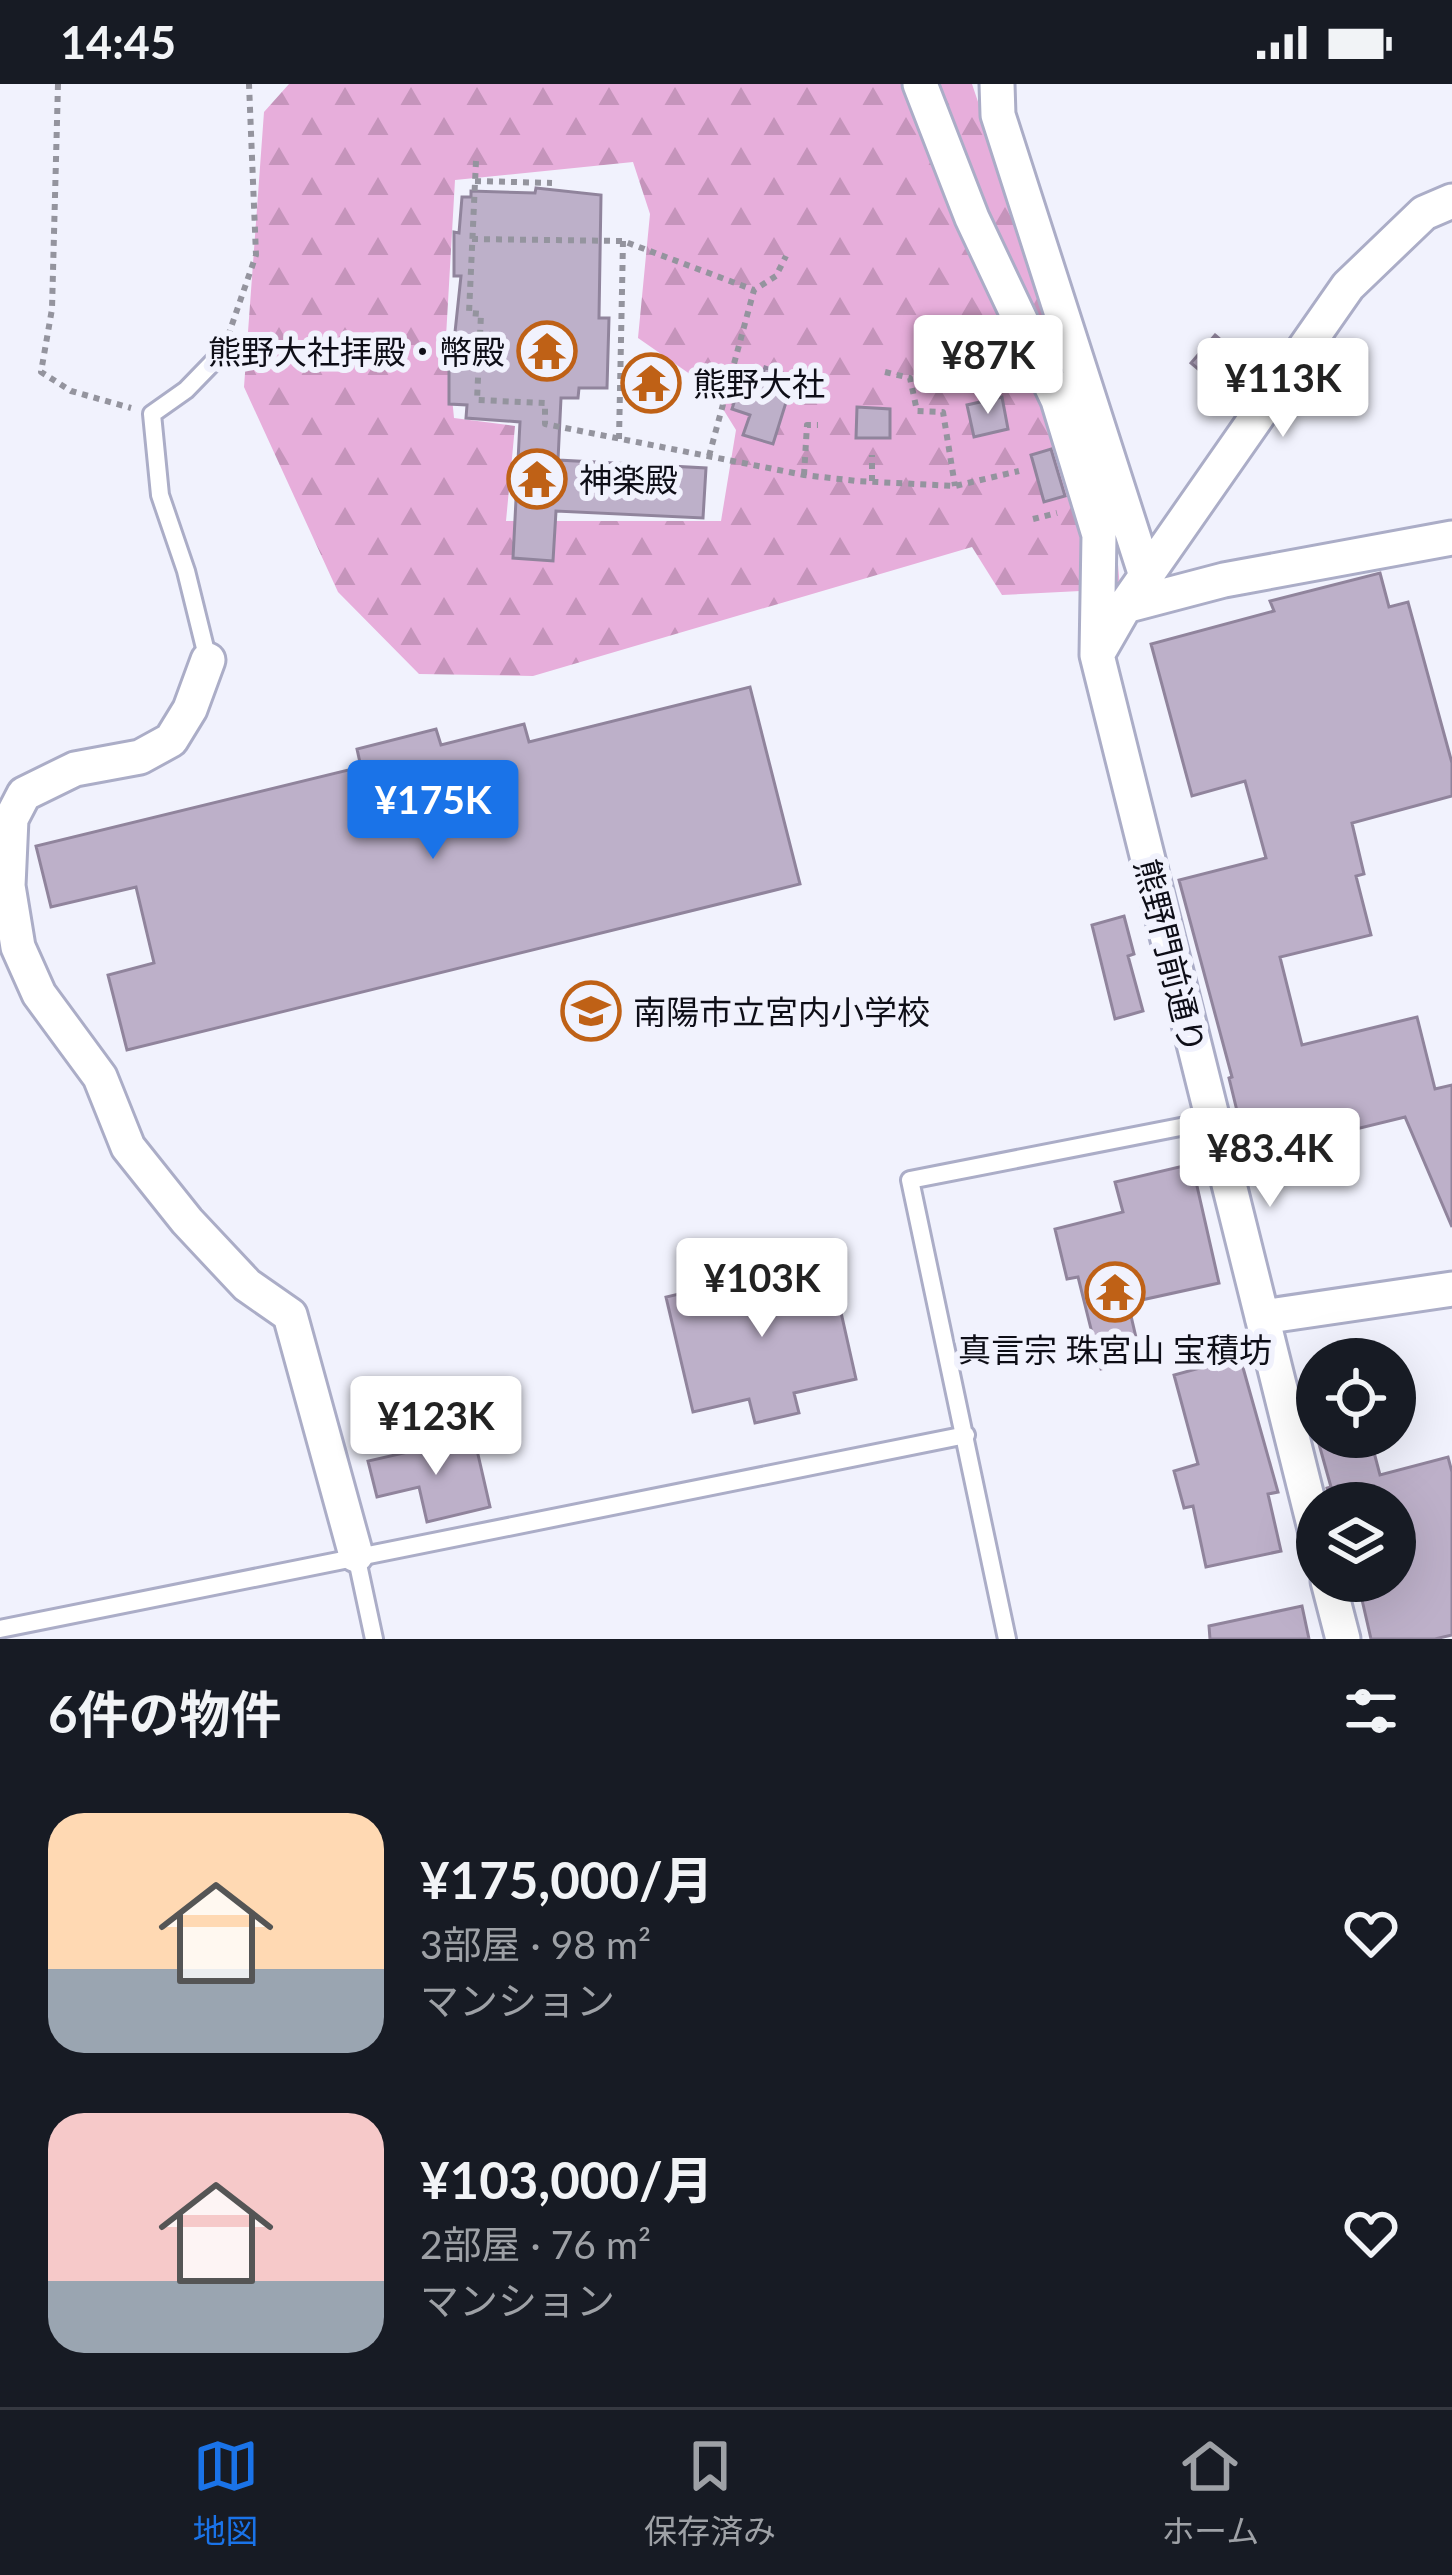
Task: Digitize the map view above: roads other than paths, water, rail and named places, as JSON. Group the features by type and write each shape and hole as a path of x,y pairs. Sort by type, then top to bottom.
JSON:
{"street":[{"name":"熊野門前通り","path":"920,84 972,218 1058,400 1099,535 1097,655 1303,1482"},
{"path":"997,84 998,115 1146,576"},
{"path":"1097,655 1125,606 1348,286 1424,212 1452,201"},
{"path":"1125,606 1224,580 1452,538"},
{"path":"208,660 190,709 171,740 140,757 75,769 24,794 11,819 9,950 100,1077 128,1147 247,1286 290,1315 356,1556"},
{"path":"1262,1317 1452,1289"},
{"path":"1333,1602 1343,1639"}],"lane":[{"path":"208,660 186,571 160,496 152,414 219,356"},
{"path":"1007,1639 910,1180 1211,1121"},
{"path":"0,1629 966,1435"},
{"path":"356,1556 374,1639"}],"place":[{"name":"熊野大社拝殿・幣殿","path":"547,351"},
{"name":"熊野大社","path":"651,383"},
{"name":"神楽殿","path":"537,479"},
{"name":"南陽市立宮内小学校","path":"591,1011"},
{"name":"真言宗 珠宮山 宝積坊","path":"1115,1292"}]}
